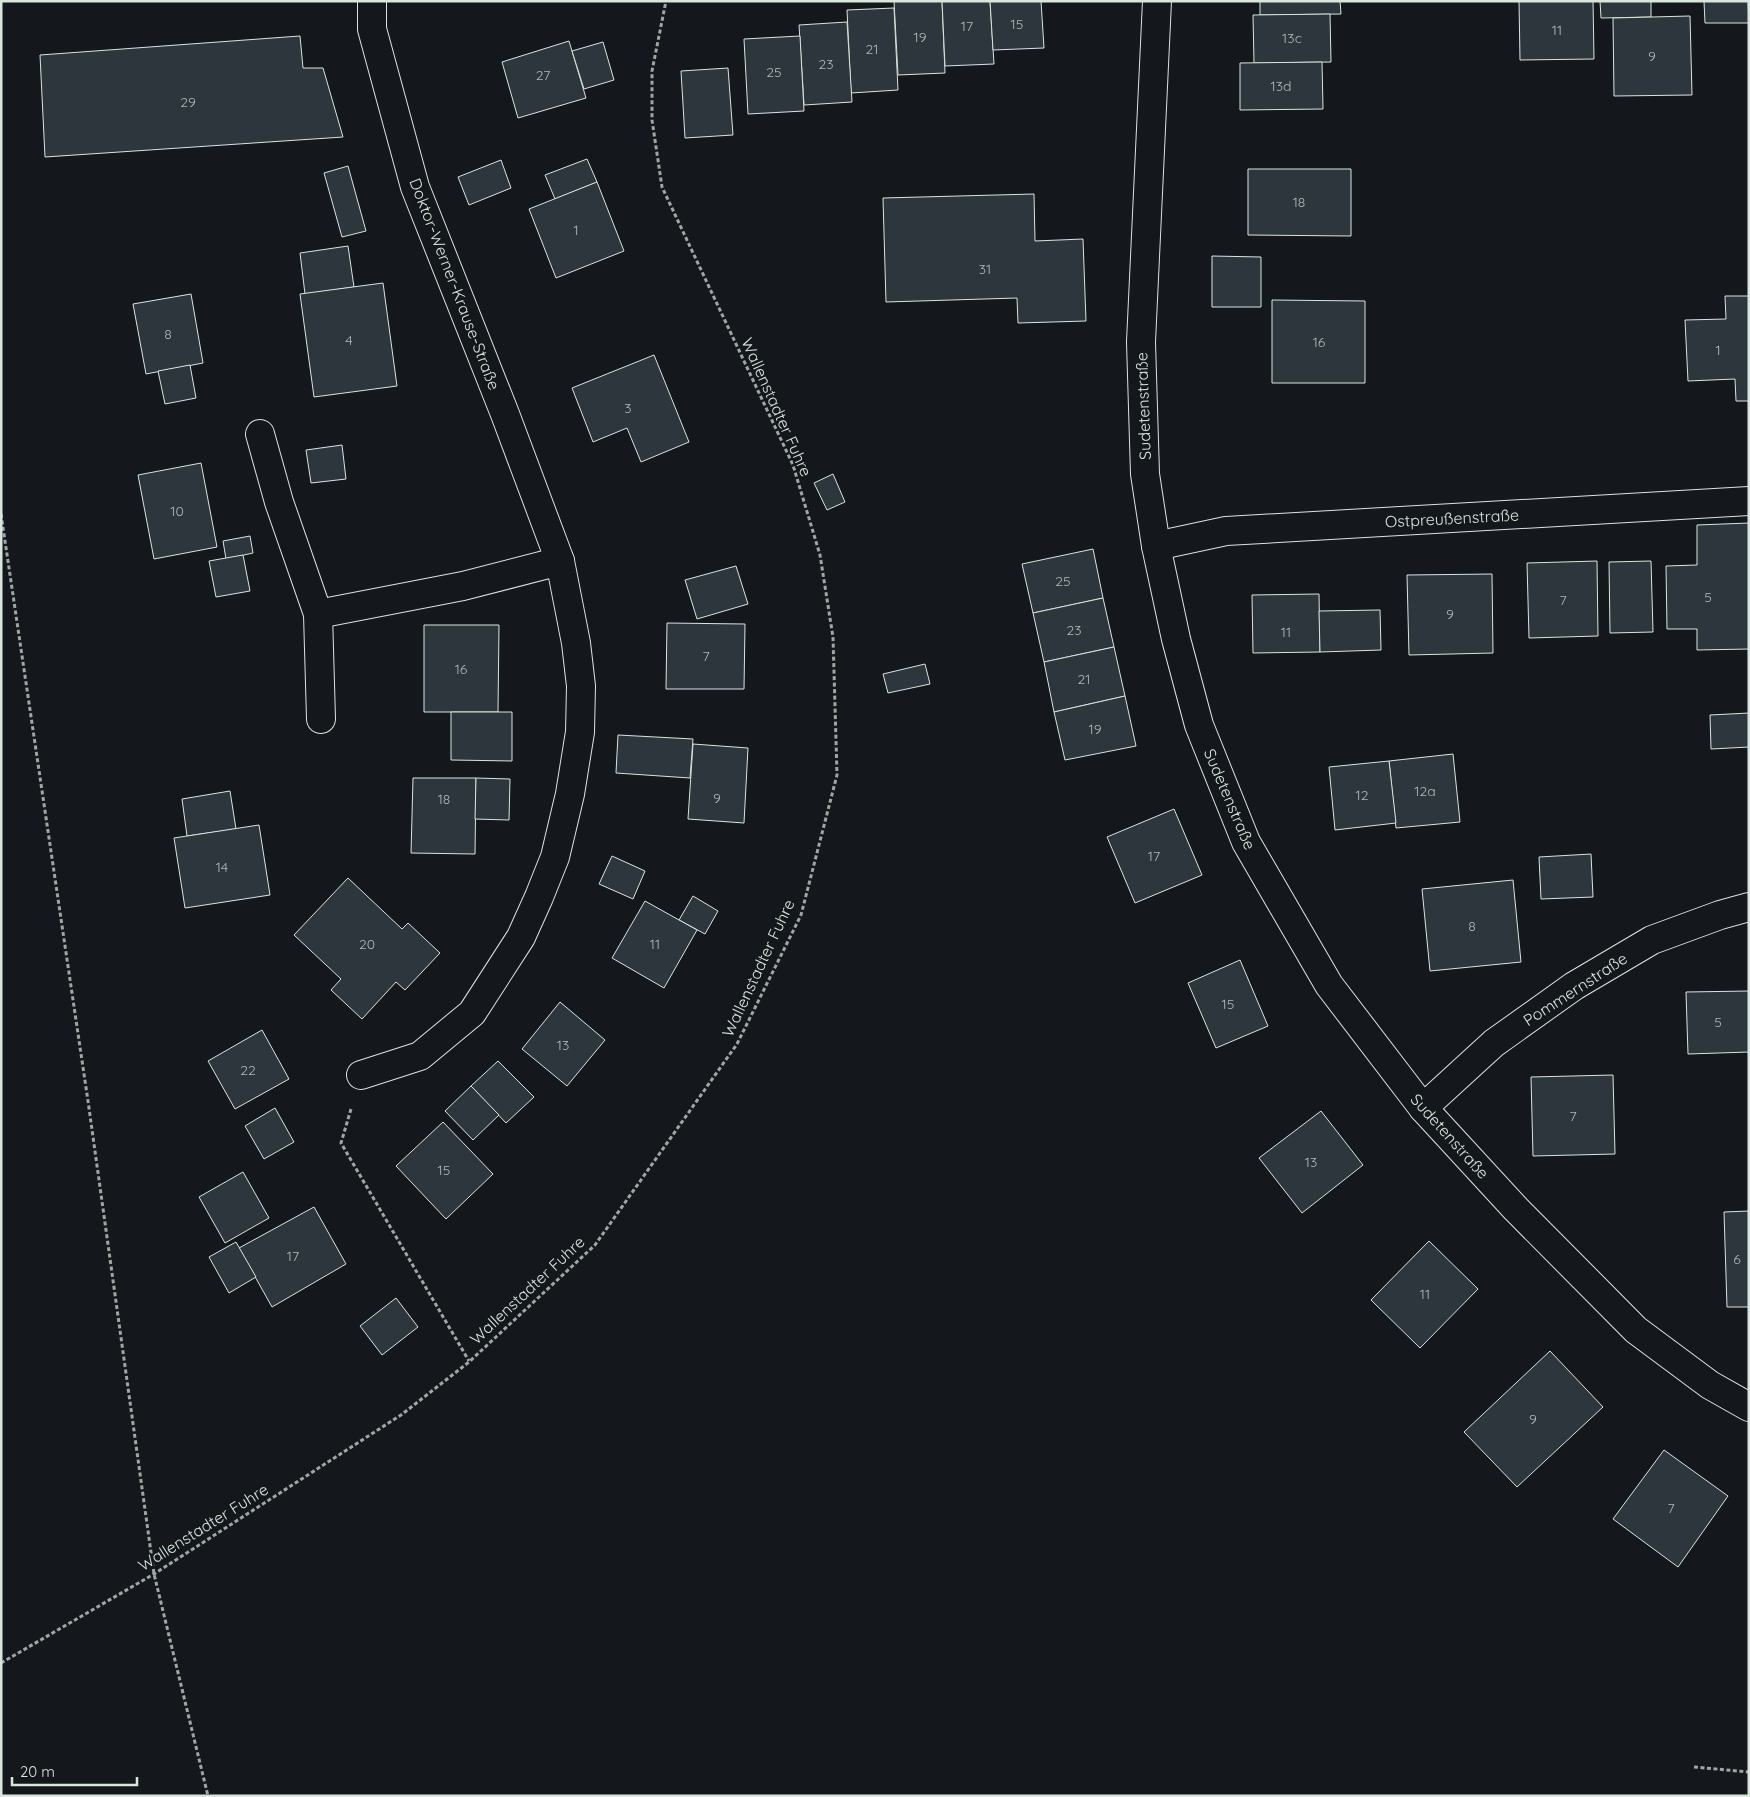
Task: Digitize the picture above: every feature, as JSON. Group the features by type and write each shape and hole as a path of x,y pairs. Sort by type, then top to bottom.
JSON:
{"street":[{"name":"Doktor-Werner-Krause-Straße","path":"361,1075 420,1056 472,1012 521,937 555,857 570,794 579,741 581,686 576,643 560,561 506,414 415,187 372,29 372,1"},
{"name":"Sudetenstraße","path":"1157,1 1141,342 1144,474 1156,546 1176,639 1199,725 1246,842 1330,985 1423,1108 1516,1209 1636,1330 1710,1385 1749,1407"},
{"path":"260,434 280,502 318,614 320,719"},
{"name":"Ostpreußenstraße","path":"1156,546 1226,531 1749,500"},
{"path":"318,614 464,586 560,561"},
{"name":"Pommernstraße","path":"1423,1108 1494,1043 1574,986 1652,940 1720,914 1749,907"}],"path":[{"name":"Wallenstadter Fuhre","path":"1,1663 154,1574 401,1415 469,1362 595,1245 737,1044 801,914 837,776 833,637 820,555 793,465 662,187 652,120 652,70 666,1"},
{"path":"1,514 88,1101 154,1574 208,1796"},
{"path":"361,1075 341,1142 469,1362"},
{"path":"1694,1767 1749,1772"}],"building":[{"path":"894,1 942,1 945,73 898,75"},
{"path":"942,1 990,1 994,64 945,66"},
{"path":"990,1 1041,1 1044,48 993,50"},
{"path":"1260,1 1340,1 1341,14 1260,15"},
{"path":"1519,1 1593,1 1594,59 1520,60"},
{"path":"1600,1 1651,1 1651,17 1601,18"},
{"path":"1704,1 1748,1 1749,23 1705,23"},
{"path":"894,8 898,90 851,93 847,10"},
{"path":"1330,14 1331,62 1254,63 1253,15"},
{"path":"1690,16 1692,95 1614,96 1613,18"},
{"path":"847,22 852,102 804,105 799,25"},
{"path":"300,36 303,68 323,68 343,137 45,157 40,55"},
{"path":"800,36 804,111 748,114 744,39"},
{"path":"569,41 586,98 518,118 502,62"},
{"path":"603,42 614,80 584,89 572,51"},
{"path":"1322,62 1323,109 1240,110 1240,63"},
{"path":"728,68 733,135 685,138 681,71"},
{"path":"587,159 597,182 555,199 545,175"},
{"path":"501,160 511,188 469,205 458,177"},
{"path":"348,166 366,231 342,237 324,173"},
{"path":"1248,169 1351,169 1351,236 1248,235"},
{"path":"597,182 624,251 556,278 529,209"},
{"path":"1034,194 1035,241 1083,239 1086,321 1018,323 1017,298 886,302 883,198"},
{"path":"348,246 354,287 305,294 300,253"},
{"path":"1212,256 1261,257 1261,307 1212,307"},
{"path":"383,283 397,386 314,397 300,294"},
{"path":"191,294 203,363 146,374 133,304"},
{"path":"1725,296 1749,296 1749,401 1736,401 1735,379 1688,381 1685,320 1726,319"},
{"path":"1272,300 1365,301 1365,383 1272,383"},
{"path":"654,355 689,442 641,462 627,428 593,442 572,388"},
{"path":"190,365 196,398 165,404 158,371"},
{"path":"342,445 346,479 311,483 306,450"},
{"path":"201,463 217,547 154,559 138,475"},
{"path":"833,474 845,502 827,510 814,483"},
{"path":"1749,523 1749,649 1697,650 1697,629 1667,629 1666,566 1697,565 1697,525"},
{"path":"250,536 253,553 226,559 223,541"},
{"path":"1093,549 1103,598 1033,613 1022,564"},
{"path":"243,555 250,591 216,597 209,561"},
{"path":"1597,561 1598,636 1529,638 1527,563"},
{"path":"1651,561 1653,632 1610,633 1609,562"},
{"path":"736,566 748,604 697,619 685,580"},
{"path":"1492,574 1493,653 1409,655 1407,575"},
{"path":"1319,594 1320,652 1253,653 1252,595"},
{"path":"1103,598 1114,647 1044,662 1033,613"},
{"path":"1380,610 1381,650 1320,652 1319,611"},
{"path":"667,623 745,624 744,689 666,689"},
{"path":"424,625 499,625 498,712 424,712"},
{"path":"1114,647 1125,696 1054,712 1044,662"},
{"path":"925,664 930,684 888,693 883,674"},
{"path":"1125,696 1136,746 1065,760 1054,712"},
{"path":"451,712 512,712 512,761 451,760"},
{"path":"1749,713 1749,747 1711,749 1710,715"},
{"path":"618,735 693,739 690,778 616,773"},
{"path":"693,744 748,748 744,823 688,819"},
{"path":"1453,754 1460,822 1396,828 1389,761"},
{"path":"1389,761 1396,823 1335,830 1329,767"},
{"path":"413,778 476,778 475,854 411,853"},
{"path":"476,778 510,779 509,820 475,819"},
{"path":"230,791 236,829 187,836 182,799"},
{"path":"1174,809 1202,875 1135,903 1107,837"},
{"path":"259,825 270,895 185,908 174,838"},
{"path":"1591,854 1593,897 1541,899 1539,857"},
{"path":"612,856 645,871 633,899 599,884"},
{"path":"348,878 402,929 408,923 440,953 405,990 396,982 362,1019 331,990 341,979 294,935"},
{"path":"1513,880 1521,962 1430,971 1422,889"},
{"path":"693,896 718,911 705,934 679,920"},
{"path":"645,901 697,930 664,988 612,958"},
{"path":"1240,960 1268,1026 1216,1048 1188,983"},
{"path":"1749,991 1749,1052 1688,1054 1686,992"},
{"path":"560,1002 605,1040 567,1086 522,1049"},
{"path":"262,1030 289,1079 235,1109 208,1061"},
{"path":"498,1061 534,1097 506,1123 471,1086"},
{"path":"1613,1075 1615,1154 1533,1156 1531,1077"},
{"path":"471,1086 499,1115 473,1140 445,1111"},
{"path":"275,1108 294,1142 264,1159 245,1126"},
{"path":"1321,1111 1363,1165 1302,1213 1259,1158"},
{"path":"443,1122 493,1174 446,1219 396,1166"},
{"path":"243,1172 269,1218 225,1243 199,1197"},
{"path":"314,1207 346,1264 272,1307 239,1248"},
{"path":"1749,1211 1749,1307 1727,1307 1724,1212"},
{"path":"1429,1241 1478,1289 1420,1348 1371,1300"},
{"path":"236,1242 256,1277 229,1293 209,1257"},
{"path":"396,1298 418,1327 382,1355 360,1326"},
{"path":"1550,1351 1603,1407 1517,1487 1464,1432"},
{"path":"1664,1450 1728,1496 1678,1567 1613,1519"}]}
